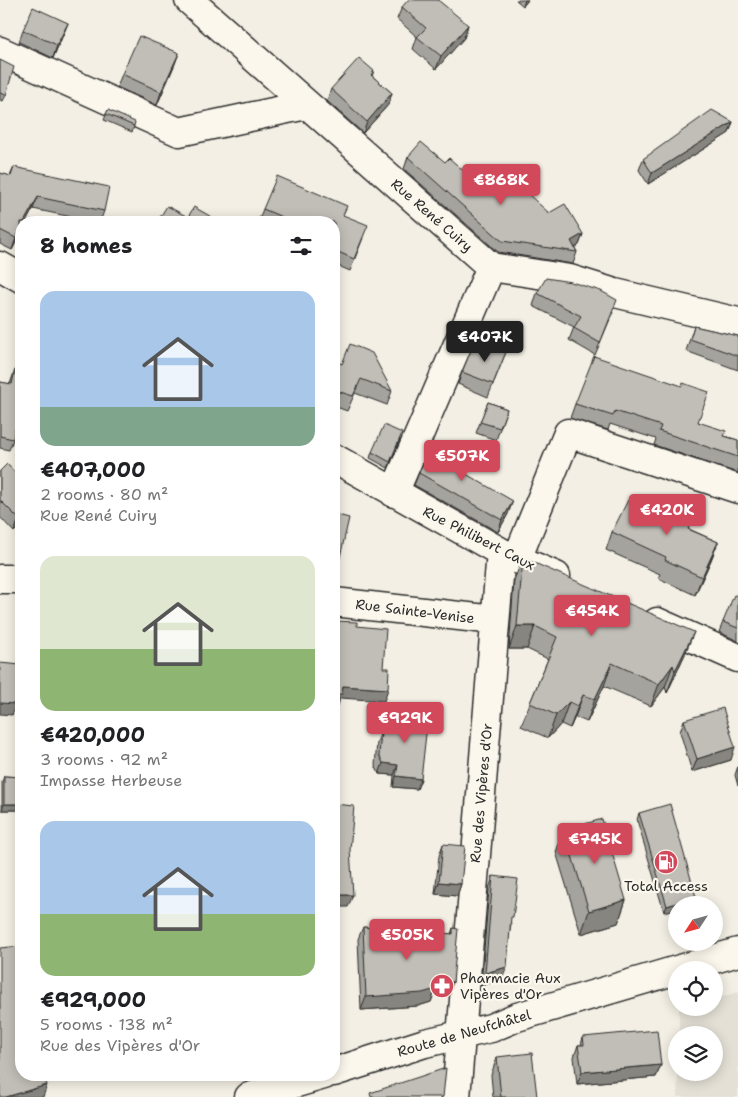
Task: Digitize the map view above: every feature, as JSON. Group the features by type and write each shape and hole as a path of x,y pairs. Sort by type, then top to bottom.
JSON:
{"street":[{"name":"Rue René Cuiry","path":"189,0 491,267"},
{"path":"0,51 180,132 306,105"},
{"path":"0,266 15,275"},
{"path":"394,493 491,267 570,279 615,293 738,322"},
{"name":"Rue des Vipères d'Or","path":"456,1097 496,620 509,555 568,433 738,489"},
{"name":"Rue Philibert Caux","path":"340,462 509,555 579,587"},
{"path":"0,579 15,579"},
{"name":"Rue Sainte-Venise","path":"340,603 496,620"},
{"path":"632,610 738,658"},
{"name":"Route de Neufchâtel","path":"340,1070 425,1043 461,1035 738,952"},
{"path":"249,1097 304,1081"}],"shaded area":[{"path":"738,992 738,1097 677,1097 678,1081 723,1081 723,1026 679,1026 679,1016 723,1016 723,996"}],"building":[{"path":"408,0 438,0 468,25 441,56 417,37 426,28 402,7"},
{"path":"33,7 68,23 57,45 23,30"},
{"path":"139,36 179,53 161,92 122,74"},
{"path":"359,58 374,71 371,75 392,93 367,122 331,89"},
{"path":"0,60 14,67 6,95 0,93"},
{"path":"108,110 135,122 134,126 106,114"},
{"path":"712,110 733,122 652,173 643,159"},
{"path":"421,142 445,162 449,158 472,178 478,171 506,196 517,184 549,213 565,204 583,234 571,241 577,252 502,241 408,157"},
{"path":"14,167 109,187 104,211 38,197 27,216 15,216 15,238 0,230 0,173 11,176"},
{"path":"277,176 347,206 343,215 368,225 354,259 340,253 340,216 280,216 263,209"},
{"path":"167,206 186,216 161,216"},
{"path":"194,207 210,216 189,216"},
{"path":"546,278 571,282 601,291 617,300 600,343 574,328 581,316 537,293"},
{"path":"694,326 738,336 738,356 690,339"},
{"path":"350,344 372,353 392,391 361,379 353,396 340,392 340,363 342,364"},
{"path":"492,346 506,352 493,384 462,372 472,348 479,351 481,347"},
{"path":"594,356 682,386 683,383 709,392 698,422 726,431 724,436 738,440 738,457 659,431 661,426 615,411 613,416 575,404"},
{"path":"15,370 15,429 13,439 0,436 0,382 12,384"},
{"path":"488,402 507,409 500,428 480,422"},
{"path":"384,425 402,433 390,462 372,452"},
{"path":"432,442 458,458 452,466 513,501 502,520 419,473"},
{"path":"7,464 15,473 15,515 0,500 0,471"},
{"path":"628,500 663,515 667,506 693,518 688,529 718,542 702,577 665,560 666,557 612,532"},
{"path":"340,516 349,518 340,557"},
{"path":"523,558 694,632 675,671 673,665 659,684 612,663 595,699 583,695 578,706 569,702 556,715 530,703 557,637 535,626 517,626"},
{"path":"734,595 738,596 738,628 723,622"},
{"path":"340,621 357,622 357,626 386,629 383,668 389,668 388,689 343,686 342,694 340,694"},
{"path":"0,663 15,664 15,704 0,703"},
{"path":"723,708 735,747 697,759 684,720"},
{"path":"395,713 428,716 421,779 396,776 398,765 383,763 379,755 381,732"},
{"path":"4,776 15,777 15,804 4,804"},
{"name":"Total Access","path":"670,804 696,896 668,896 667,906 639,813"},
{"path":"340,805 354,806 350,850 353,895 340,895"},
{"path":"602,819 626,900 589,911 564,830"},
{"path":"443,844 465,846 461,884 439,882"},
{"path":"493,876 518,879 513,917 511,917 507,967 485,973"},
{"path":"363,927 453,934 453,928 458,929 453,982 435,982 436,989 422,993 366,997"},
{"path":"15,947 15,1081 46,1081 47,1085 6,1097 0,1097 0,948"},
{"path":"657,1030 661,1065 582,1072 578,1045 584,1045 583,1037"},
{"path":"532,1053 537,1097 501,1097 497,1057"},
{"path":"446,1068 443,1097 371,1097 370,1093"}],"place":[{"name":"Total Access","path":"666,862"},
{"name":"Pharmacie Aux Vipères d'Or","path":"442,986"}]}
